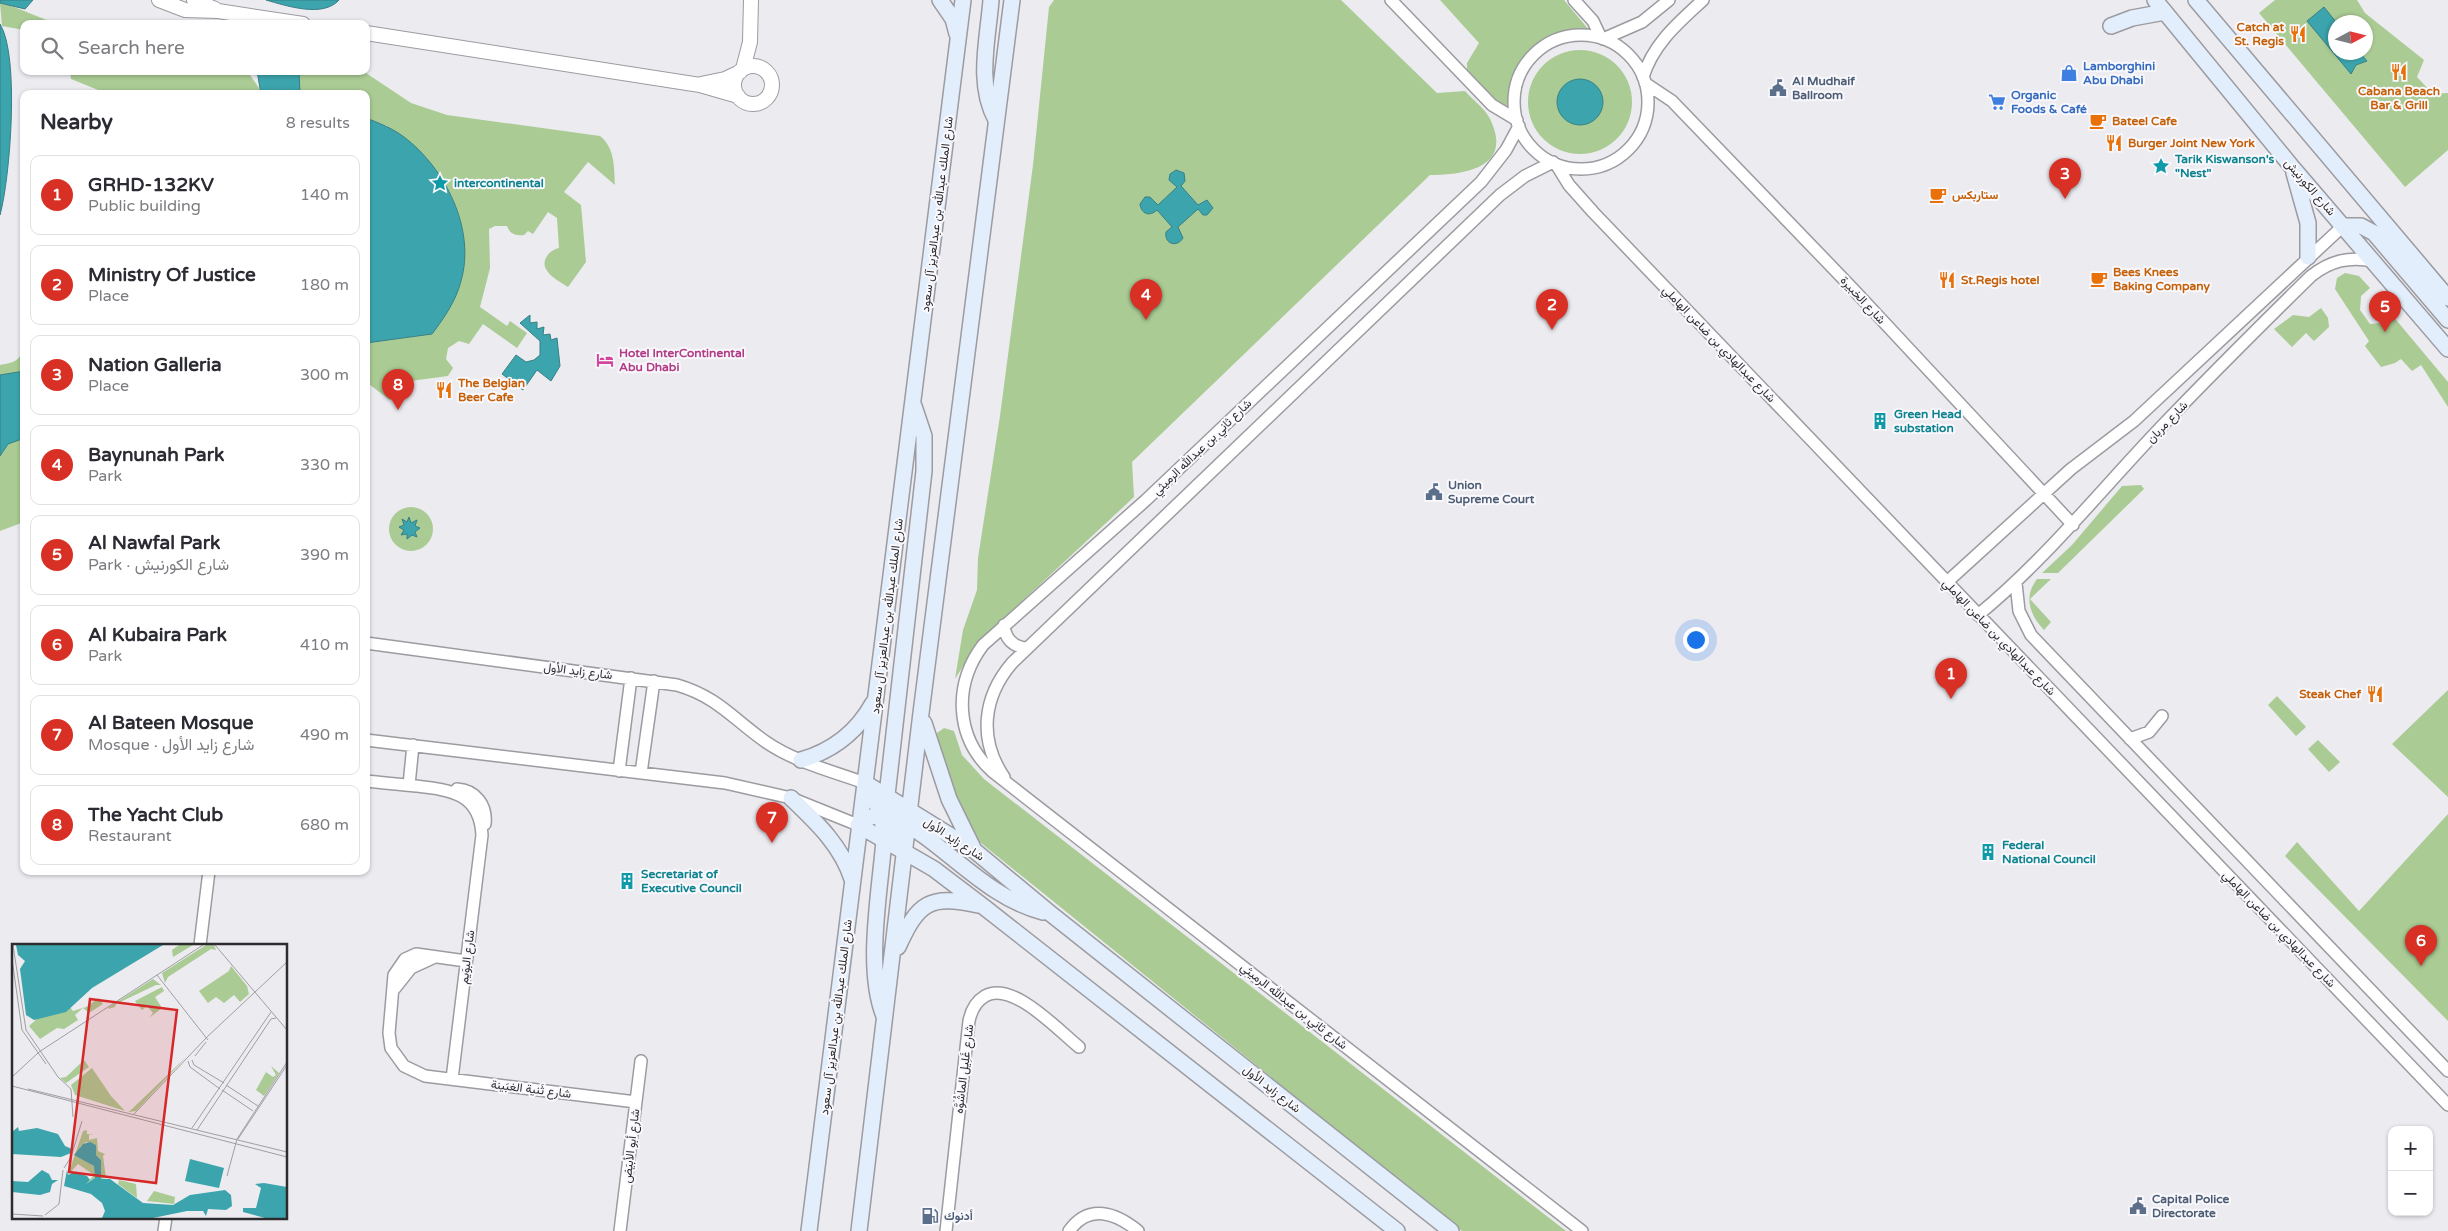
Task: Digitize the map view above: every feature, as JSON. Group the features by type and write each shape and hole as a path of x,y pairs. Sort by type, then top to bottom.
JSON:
{"main road":[{"path":"940,0 953,20 959,40"},
{"name":"شارع الملك عبدالله بن عبدالعزيز آل سعود","path":"809,1231 853,883 858,825 877,697 963,0"},
{"path":"991,0 985,85 991,110 997,122"},
{"name":"شارع الكورنيش","path":"2154,0 2292,167 2448,349"},
{"path":"2196,0 2448,298"},
{"path":"860,1231 921,714 1014,2"},
{"path":"2111,26 2143,16 2165,12"},
{"path":"2292,167 2308,223 2308,257"},
{"path":"2343,226 2361,226 2374,234 2448,320"},
{"path":"885,1020 877,997 874,972 885,814 925,457 924,436 913,405"},
{"path":"801,760 824,752 848,736 869,711 877,697"},
{"path":"921,714 933,757 949,799 976,851"},
{"path":"865,783 906,852"},
{"name":"شارع زايد الأول","path":"865,783 887,795 910,818 976,851 1051,914 1451,1231"},
{"path":"790,798 835,844 853,883"},
{"path":"1051,914 1026,906 1003,895 910,818 885,814 869,817 858,825 934,869 1397,1231"},
{"path":"892,961 911,920 924,907 948,900 984,907"}],"street":[{"path":"159,0 185,10 218,11 277,20"},
{"path":"194,0 218,11"},
{"path":"205,0 218,11"},
{"path":"738,96 735,84 742,70 750,33 751,0"},
{"path":"1391,0 1492,105 1518,123"},
{"path":"1574,0 1593,21 1602,38"},
{"path":"1602,38 1642,22 1669,0"},
{"path":"1644,80 1646,65 1660,43 1703,0"},
{"path":"370,35 700,85 738,96 749,103 755,104 766,99 770,94 772,81 765,70 750,33"},
{"path":"1589,35 1602,38 1623,50 1638,66 1644,80 1647,95 1645,120 1637,137 1626,151 1616,159 1592,168 1574,168 1554,163 1532,147 1518,123 1515,102 1517,84 1527,62 1544,46 1566,36 1589,35"},
{"path":"700,85 725,79 754,66 765,70"},
{"name":"شارع الخبيرة","path":"1644,80 1672,101 2044,492 2073,525"},
{"name":"شارع ثاني بن عبدالله الرميثي","path":"1518,123 1506,150 1481,182 1146,500 983,645 971,663 963,684 961,708 966,731 977,755 993,772 1006,780 1582,1231"},
{"name":"شارع ثاني بن عبدالله الرميثي","path":"1006,780 990,749 987,712 998,682 1012,663 1500,195 1525,176 1554,163"},
{"name":"شارع عبدالهادي بن ضاعن الهاملي","path":"1554,163 1582,200 2448,1105"},
{"name":"شارع مربان","path":"1946,582 2044,492 2134,421 2343,226"},
{"name":"شارع مربان","path":"1978,615 2016,583 2073,525 2161,427 2311,276 2324,266 2338,261 2356,258 2373,261"},
{"name":"شارع عبدالهادي بن ضاعن الهاملي","path":"2016,583 2019,611 2031,635 2448,1071"},
{"path":"1004,625 1006,637 1010,642 1021,648 1027,648"},
{"name":"شارع زايد الأول","path":"370,644 677,684 702,694 727,709 766,742 801,760 865,783"},
{"path":"619,770 631,678"},
{"path":"642,774 654,681"},
{"path":"2130,739 2149,732 2162,716"},
{"path":"370,740 642,774 725,782 790,798 858,825"},
{"path":"409,785 413,745"},
{"name":"شارع البوَيم","path":"370,781 446,790 461,795 473,806 480,820 482,835 452,1079"},
{"path":"200,944 209,875"},
{"name":"شارع ثَنية الغبَينة","path":"466,962 416,954 405,959 394,975 395,988 386,1046 393,1066 411,1076 452,1079 636,1102"},
{"name":"شارع غَلِيل الماشُوَّه","path":"946,1231 969,1021 977,1002 994,992 1013,995 1079,1047"},
{"name":"شارع أبو الأبيَض","path":"620,1231 641,1060"},
{"path":"1069,1231 1084,1218 1099,1214 1115,1216 1138,1231"},
{"path":"164,1231 166,1218"}],"green space":[{"path":"1054,0 1341,0 1437,93 1465,91 1489,117 1495,134 1496,147 1491,157 1483,165 1458,173 1430,175 1132,462 1134,497 978,642 955,679 963,630 977,590 978,558 1000,416 1033,165 1049,7"},
{"path":"1440,0 1564,0 1589,30 1553,36 1529,51 1514,76 1506,111 1467,72 1467,63 1479,43"},
{"path":"2275,0 2357,0 2368,15 2328,15 2328,60 2373,60 2373,19 2424,60 2417,77 2433,94 2448,93 2448,150 2405,187 2259,13"},
{"path":"0,3 47,20 20,20 20,29 2,26"},
{"path":"1580,50 1600,54 1617,65 1628,82 1632,102 1628,122 1617,139 1600,150 1580,154 1560,150 1543,139 1532,122 1528,102 1532,82 1543,65 1560,54"},
{"path":"70,75 250,75 260,90 98,90 71,79"},
{"path":"288,75 369,75 411,103 447,115 600,136 609,146 611,152 615,185 588,162 564,192 581,205 586,262 568,287 545,268 546,257 552,251 559,248 557,218 548,212 533,234 528,231 524,235 515,235 511,233 507,226 495,226 489,229 490,268 480,307 507,326 510,321 527,333 517,348 483,324 469,344 459,341 448,348 446,359 453,368 448,376 403,382 390,400 370,385 370,342 432,334 464,244 459,218 452,197 440,176 387,126 370,120 370,90 263,90"},
{"path":"2345,273 2359,276 2370,288 2361,296 2360,310 2370,324 2381,323 2392,315 2448,382 2448,407 2421,365 2412,371 2401,359 2381,367 2365,346 2369,341 2335,289 2337,278"},
{"path":"2321,308 2328,318 2329,327 2314,341 2306,333 2292,347 2274,329 2293,315 2309,317"},
{"path":"20,356 20,372 0,375 0,365 15,361"},
{"path":"20,424 20,524 0,531 0,456"},
{"path":"2141,485 2144,489 2058,573 2042,573 2072,545 2122,486"},
{"path":"415,507 427,513 432,520 432,538 427,545 420,550 407,551 395,545 390,538 389,525 395,513 402,508"},
{"path":"2037,579 2051,579 2030,599 2051,622 2044,630 2032,612 2029,599 2030,592"},
{"path":"2448,690 2448,797 2392,744"},
{"path":"2277,696 2306,727 2296,736 2268,705"},
{"path":"944,728 954,731 962,755 984,779 1566,1231 1462,1231 976,839 952,788 943,761 937,733"},
{"path":"2318,740 2340,762 2329,772 2308,749"},
{"path":"2448,814 2448,1021 2285,856 2297,842 2359,911"}],"water":[{"path":"0,0 33,0 25,9 0,3"},
{"path":"266,0 339,0 324,8 304,9"},
{"path":"2324,7 2330,15 2328,15 2328,46 2307,21"},
{"path":"0,24 6,40 10,62 11,118 7,174 0,215"},
{"path":"2339,60 2367,61 2356,65 2351,74"},
{"path":"258,75 299,75 300,90 260,90"},
{"path":"1576,79 1584,79 1593,83 1599,89 1603,102 1599,115 1593,121 1584,125 1576,125 1567,121 1561,115 1557,106 1557,98 1561,89 1567,83"},
{"path":"370,120 395,131 419,150 444,182 454,201 460,221 465,261 461,281 453,302 432,334 370,342"},
{"path":"1176,170 1184,173 1185,181 1181,186 1198,205 1207,200 1213,208 1207,215 1203,215 1198,209 1178,227 1183,238 1174,244 1169,242 1166,236 1166,232 1172,227 1157,210 1149,214 1146,213 1142,210 1140,204 1145,197 1150,197 1158,205 1177,187 1169,180 1170,174"},
{"path":"530,315 530,323 537,322 537,329 544,327 543,335 550,334 551,340 557,338 560,366 551,381 537,370 523,390 502,374 516,355 526,362 534,360 540,355 540,341 520,323"},
{"path":"20,372 20,440 8,444 0,456 0,375"},
{"path":"409,517 411,523 417,520 415,526 420,528 415,532 417,537 412,535 407,539 407,534 401,535 404,530 399,527 404,525 402,519 407,522"}],"place":[{"name":"Catch at St. Regis","path":"2298,34"},
{"name":"Cabana Beach Bar & Grill","path":"2399,72"},
{"name":"Lamborghini Abu Dhabi","path":"2069,73"},
{"name":"Al Mudhaif Ballroom","path":"1778,88"},
{"name":"Organic Foods & Café","path":"1997,102"},
{"name":"Bateel Cafe","path":"2098,121"},
{"name":"Burger Joint New York","path":"2114,143"},
{"name":"Tarik Kiswanson's \"Nest\"","path":"2161,166"},
{"name":"intercontinental","path":"440,183"},
{"name":"ستاربكس","path":"1938,195"},
{"name":"Nation Galleria","path":"2065,199"},
{"name":"Bees Knees Baking Company","path":"2099,279"},
{"name":"St.Regis hotel","path":"1947,280"},
{"name":"Baynunah Park","path":"1146,320"},
{"name":"Ministry Of Justice","path":"1552,330"},
{"name":"Al Nawfal Park","path":"2385,332"},
{"name":"Hotel InterContinental Abu Dhabi","path":"605,360"},
{"name":"The Belgian Beer Cafe","path":"444,390"},
{"name":"The Yacht Club","path":"398,410"},
{"name":"Green Head substation","path":"1880,421"},
{"name":"Union Supreme Court","path":"1434,492"},
{"name":"Steak Chef","path":"2375,694"},
{"name":"GRHD-132KV","path":"1951,699"},
{"name":"Al Bateen Mosque","path":"772,843"},
{"name":"Federal National Council","path":"1988,852"},
{"name":"Secretariat of Executive Council","path":"627,881"},
{"name":"Al Kubaira Park","path":"2421,966"},
{"name":"Capital Police Directorate","path":"2138,1206"},
{"name":"أدنوك","path":"930,1216"}]}
